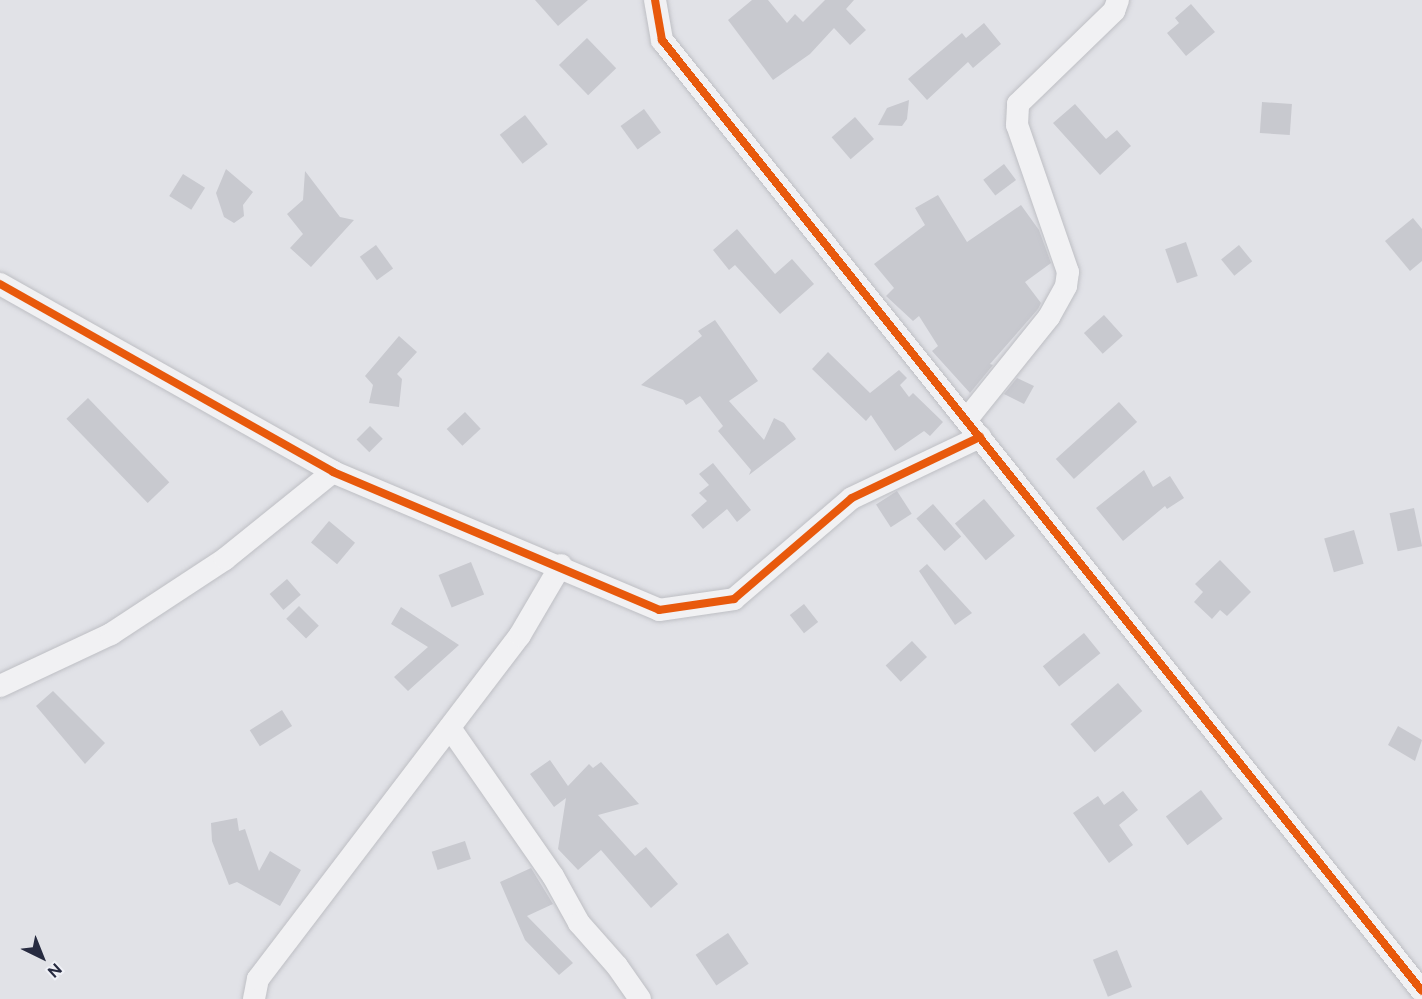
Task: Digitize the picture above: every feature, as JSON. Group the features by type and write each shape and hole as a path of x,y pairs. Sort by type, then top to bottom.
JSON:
{"street":[{"path":"655,0 662,40 1422,991"},
{"path":"967,419 1049,316 1066,286 1068,272 1017,125 1018,104 1114,11 1118,0"},
{"path":"0,284 333,472 561,565 659,610 734,599 852,498 980,437"},
{"path":"0,686 111,634 225,559 333,472"},
{"path":"254,999 258,979 520,634 561,565"},
{"path":"450,728 553,876 579,923 617,966 640,999"}],"building":[{"path":"535,0 588,0 558,26"},
{"path":"752,0 768,0 787,23 795,14 803,22 825,0 854,0 846,9 866,30 850,45 834,28 810,54 773,80 728,20"},
{"path":"1191,4 1215,32 1186,56 1167,33 1179,23 1175,18"},
{"path":"984,23 1001,44 973,68 968,62 927,100 908,79 962,33 966,38"},
{"path":"587,38 616,68 588,95 559,65"},
{"path":"909,100 907,119 902,126 878,125 887,108"},
{"path":"1262,102 1292,104 1290,135 1260,133"},
{"path":"1075,104 1106,139 1117,130 1131,146 1100,175 1053,123"},
{"path":"644,109 661,132 638,150 621,126"},
{"path":"525,115 548,144 523,164 500,135"},
{"path":"855,117 874,139 851,159 832,137"},
{"path":"1004,164 1016,180 995,196 983,180"},
{"path":"226,169 253,192 243,205 244,216 234,223 224,217 216,193"},
{"path":"305,171 340,217 354,220 311,267 290,248 303,234 287,214 303,200"},
{"path":"183,174 205,188 191,210 169,196"},
{"path":"938,195 967,242 1021,205 1039,230 1051,263 1025,282 1041,303 1038,309 990,364 993,365 970,393 932,351 938,346 919,316 913,321 886,296 894,288 874,264 925,225 915,208"},
{"path":"1413,218 1422,229 1422,261 1410,271 1385,241"},
{"path":"737,229 775,274 792,259 814,284 780,314 735,265 729,270 713,250"},
{"path":"1186,242 1198,276 1177,283 1165,249"},
{"path":"376,245 393,268 377,280 360,257"},
{"path":"1239,245 1252,261 1234,276 1221,259"},
{"path":"1104,315 1123,336 1103,354 1084,333"},
{"path":"715,320 758,381 729,401 764,440 774,418 784,423 796,439 749,475 751,470 718,431 723,426 700,396 686,405 683,400 641,385 702,336 698,331"},
{"path":"399,336 417,352 397,374 402,379 399,407 369,403 373,385 365,376"},
{"path":"828,352 870,393 899,370 907,378 900,385 909,397 913,393 943,422 930,436 924,431 895,451 871,415 866,421 812,369"},
{"path":"1017,378 1034,386 1024,404 1004,394"},
{"path":"88,398 169,482 148,503 66,419"},
{"path":"1119,402 1137,422 1074,479 1056,459"},
{"path":"465,412 481,429 462,446 447,429"},
{"path":"370,426 383,439 369,452 357,439"},
{"path":"713,463 751,510 737,522 727,509 703,529 691,515 707,501 699,493 709,485 699,474"},
{"path":"1144,470 1153,487 1170,476 1184,498 1167,509 1165,506 1123,541 1096,508"},
{"path":"897,491 912,514 891,527 876,505"},
{"path":"984,499 1015,536 986,560 955,523"},
{"path":"933,504 961,536 945,551 916,518"},
{"path":"1414,508 1422,546 1398,551 1390,513"},
{"path":"329,521 355,543 337,564 311,542"},
{"path":"1354,530 1364,564 1334,572 1324,539"},
{"path":"1220,560 1251,592 1227,616 1220,610 1212,619 1194,602 1203,592 1195,584"},
{"path":"471,562 484,594 452,608 439,575"},
{"path":"927,564 972,613 955,625 919,571"},
{"path":"287,579 301,595 283,610 270,594"},
{"path":"804,604 818,622 804,633 790,615"},
{"path":"299,606 319,626 306,639 286,619"},
{"path":"401,607 459,645 408,691 394,677 428,647 391,624"},
{"path":"1084,633 1100,653 1059,687 1043,666"},
{"path":"912,641 927,657 901,682 886,666"},
{"path":"1118,683 1142,711 1095,752 1070,724"},
{"path":"53,691 105,743 85,764 36,706"},
{"path":"282,710 292,726 260,746 250,730"},
{"path":"1398,726 1422,740 1415,761 1388,745"},
{"path":"550,760 568,786 589,764 593,768 601,762 639,804 598,815 635,856 646,847 678,884 651,908 601,850 578,870 558,849 566,798 554,807 530,774"},
{"path":"1201,790 1223,819 1188,845 1166,816"},
{"path":"1123,791 1138,810 1119,825 1133,845 1109,863 1073,813 1098,796 1104,805"},
{"path":"237,818 239,831 245,829 259,871 270,851 301,870 280,906 237,882 229,885 212,841 211,823"},
{"path":"465,841 471,859 438,870 432,852"},
{"path":"531,868 553,904 527,916 573,963 559,975 525,940 500,882"},
{"path":"728,933 749,964 716,985 696,955"},
{"path":"1117,950 1132,987 1108,997 1093,960"}],"cycle path":[{"path":"655,0 662,40 1422,991"},
{"path":"0,284 333,472 659,610 734,599 852,498 980,437"}]}
